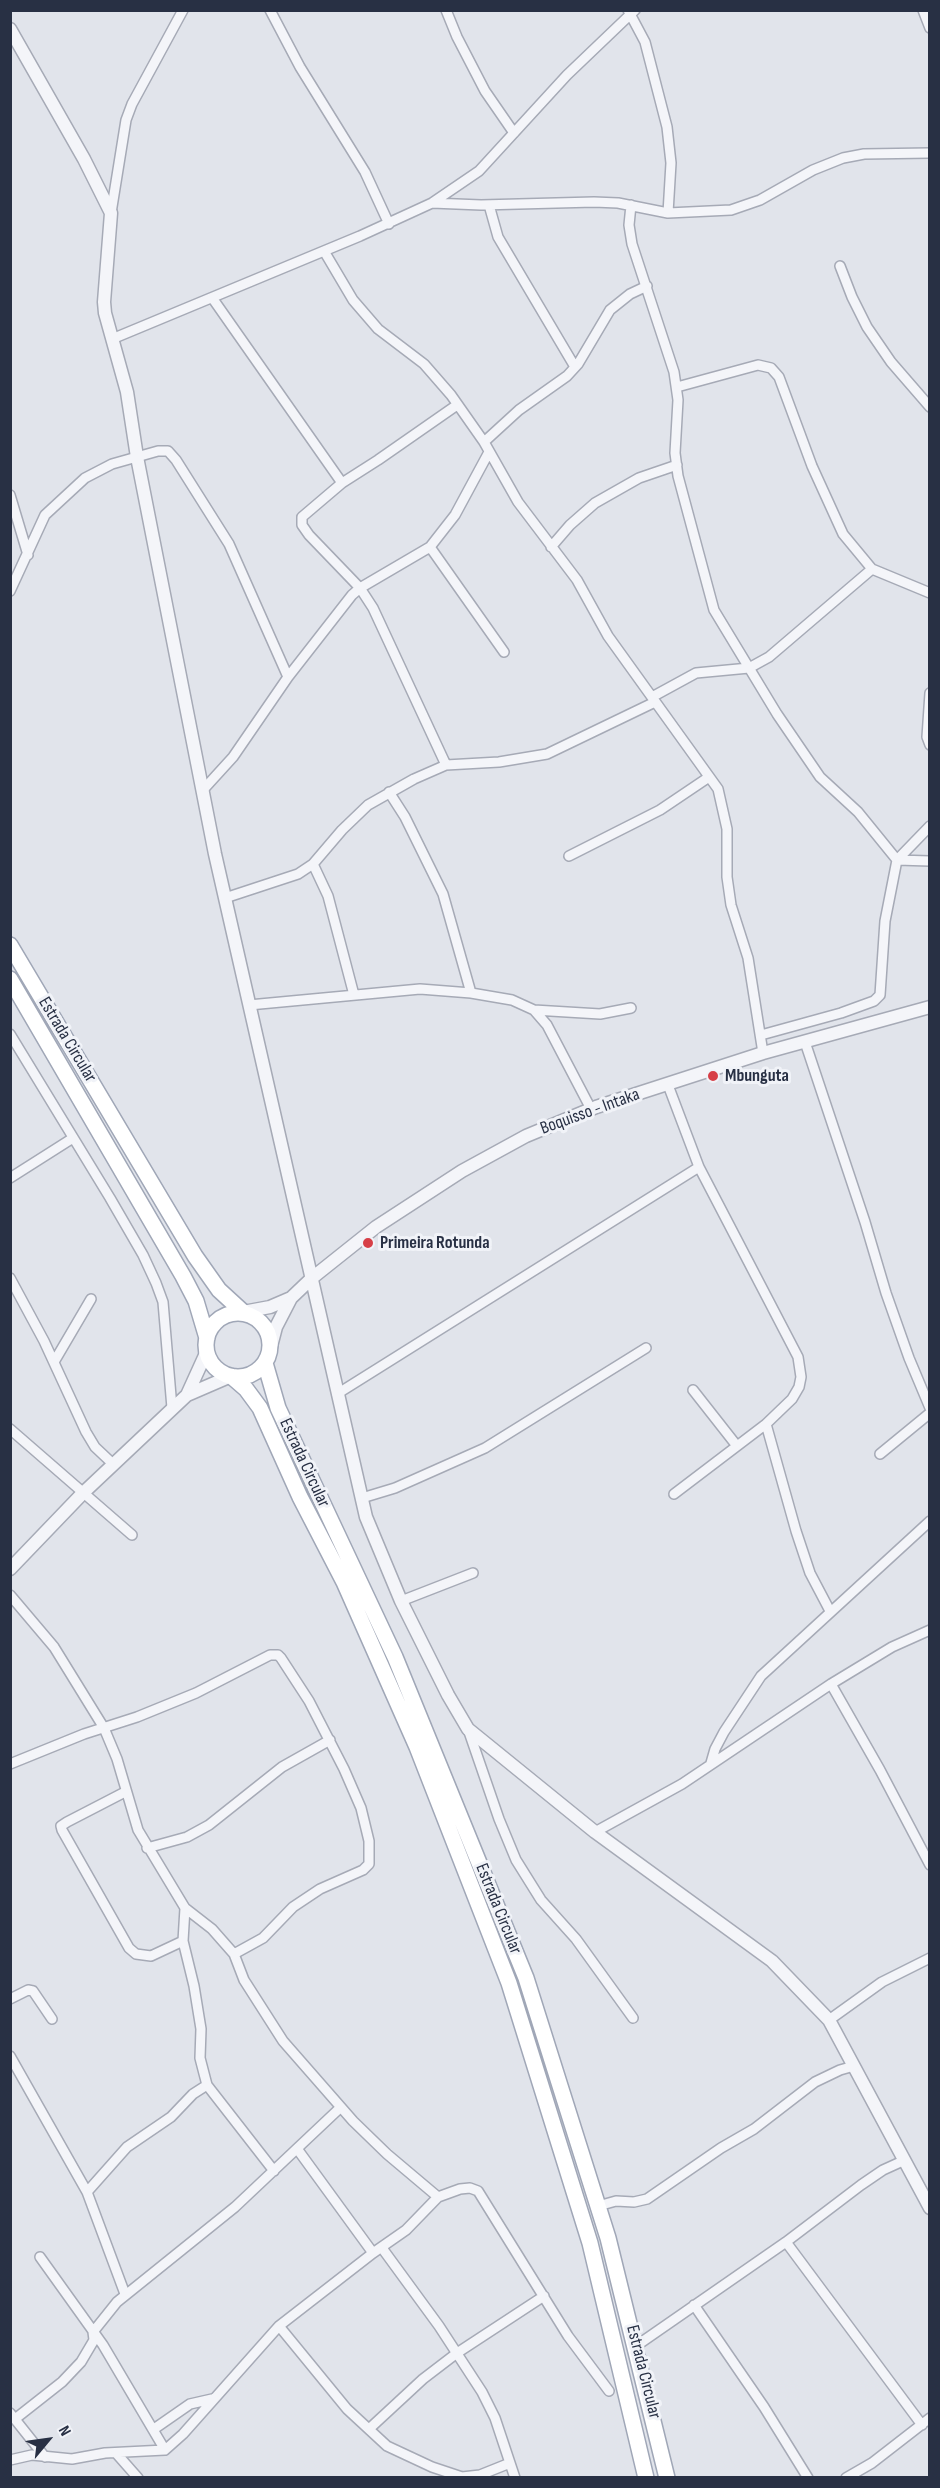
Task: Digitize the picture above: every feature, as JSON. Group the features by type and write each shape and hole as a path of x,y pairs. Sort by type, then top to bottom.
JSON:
{"main road":[{"name":"Estrada Circular","path":"10,945 195,1257 219,1290 243,1312"},
{"name":"Estrada Circular","path":"10,979 183,1276 196,1301 207,1345"},
{"path":"243,1312 262,1324 270,1344 267,1358 253,1373 239,1377 231,1376 215,1367 207,1345 217,1321 225,1316 243,1312"},
{"name":"Estrada Circular","path":"267,1358 278,1408 363,1585 408,1688 526,1978 598,2206 636,2346 667,2478"},
{"name":"Estrada Circular","path":"231,1376 246,1389 260,1408 300,1497 344,1582 417,1747 509,1983 590,2243 646,2478"}],"street":[{"path":"183,10 129,112 111,213 104,302 127,392 136,458 225,898 366,1517 401,1601 448,1695 468,1729 499,1820 516,1860 542,1900 583,1949 633,2018"},
{"path":"270,10 300,67 365,172 389,224"},
{"path":"446,10 457,37 485,91 514,133"},
{"path":"923,10 930,28"},
{"path":"112,339 213,299 389,224 432,203 478,171 567,75 631,12 645,42 667,127 671,163 668,213"},
{"path":"10,29 84,159 111,213"},
{"path":"432,203 489,205 594,202 631,205 668,213 731,210 760,200 813,170 843,158 864,154 930,153"},
{"path":"489,205 498,237 575,367"},
{"path":"631,205 629,225 632,244 666,343 677,387 678,430 675,453 678,476 714,610 819,777 858,812 897,860 930,861"},
{"path":"324,251 353,300 378,329 430,370 457,405 484,442 518,502 577,580 608,636 718,789 727,829 727,877 731,905 748,958 763,1053"},
{"path":"840,266 867,327 891,362 930,406"},
{"path":"484,442 519,410 567,376 610,310 630,294 646,286"},
{"path":"213,299 342,483"},
{"path":"677,387 758,365 771,368 779,377 812,466 843,534 872,569 930,593"},
{"path":"447,765 382,626 360,588 309,535 302,525 302,517 342,483 457,405"},
{"path":"10,591 45,515 85,478 112,464 158,451 168,451 229,544 288,676"},
{"path":"202,791 233,757 288,676 341,607 360,588 430,547 455,515 489,452"},
{"path":"551,547 570,525 595,503 639,478 677,465"},
{"path":"10,495 28,555"},
{"path":"430,547 504,652"},
{"path":"225,898 287,880 313,864 342,830 368,806 426,773 447,765 499,762 547,754 654,700 696,673 749,668 769,657 872,569"},
{"path":"930,693 927,737 930,746"},
{"path":"569,856 660,810 709,777"},
{"path":"389,792 405,817 443,894 471,993"},
{"path":"761,1035 841,1013 874,1001 880,995 885,921 897,860 930,826"},
{"path":"313,864 328,896 354,995"},
{"path":"249,1005 420,989 471,993 512,1000 534,1010 600,1014 631,1008"},
{"name":"Boquisso - Intaka","path":"291,1298 312,1278 376,1227 462,1171 526,1136 591,1109 763,1053 930,1007"},
{"path":"534,1010 547,1025 591,1109"},
{"path":"10,1034 143,1255 163,1302 172,1408"},
{"path":"805,1042 865,1222 886,1293 930,1408"},
{"path":"668,1085 699,1167 798,1358 801,1377 799,1387 792,1399 766,1424 674,1494"},
{"path":"10,1178 73,1138"},
{"path":"337,1394 699,1167"},
{"path":"10,1278 54,1362 86,1432 95,1447 113,1464"},
{"path":"243,1312 270,1307 291,1298"},
{"path":"267,1358 276,1327 291,1298"},
{"path":"54,1362 91,1299"},
{"path":"187,1395 207,1345"},
{"path":"362,1498 395,1488 484,1448 646,1348"},
{"path":"10,1569 82,1494 172,1408 187,1395 231,1376"},
{"path":"693,1390 737,1446"},
{"path":"880,1454 930,1413"},
{"path":"766,1424 810,1573 830,1611"},
{"path":"10,1429 82,1494 132,1535"},
{"path":"711,1763 724,1732 761,1676 930,1521"},
{"path":"401,1601 473,1573"},
{"path":"10,1595 54,1647 104,1728 117,1759 138,1830 185,1908 212,1929 234,1954 244,1980 283,2041 341,2107 387,2154 438,2197"},
{"path":"595,1832 682,1784 831,1684 892,1647 930,1630"},
{"path":"10,1764 196,1693 270,1655 278,1655 309,1701 330,1740 361,1808 369,1841 369,1864 363,1870 320,1889 293,1907 263,1938 234,1954"},
{"path":"831,1684 930,1865"},
{"path":"468,1729 595,1832 772,1961 829,2020 930,2208"},
{"path":"147,1848 187,1837 208,1825 282,1767 330,1740"},
{"path":"125,1792 67,1822 62,1826 62,1830 129,1948 136,1954 151,1956 183,1941"},
{"path":"185,1908 183,1941 194,1986 201,2029 200,2058 207,2085 274,2171"},
{"path":"829,2020 882,1982 930,1958"},
{"path":"10,1999 28,1990 33,1990 52,2019"},
{"path":"10,2056 87,2192 125,2294"},
{"path":"598,2206 616,2201 634,2202 647,2199 721,2148 754,2129 815,2082 840,2070 854,2067"},
{"path":"87,2192 122,2151 171,2117 194,2094 207,2085"},
{"path":"45,2457 13,2416 62,2382 81,2362 94,2340 93,2332 125,2294 235,2207 341,2107"},
{"path":"298,2150 372,2253"},
{"path":"636,2346 786,2241 861,2185 883,2170 904,2160"},
{"path":"10,2460 32,2455 72,2458 165,2450 183,2434 279,2326 372,2253 406,2230 438,2197 460,2189 470,2188 478,2191 568,2336 609,2391"},
{"path":"786,2241 926,2422 872,2463 846,2478"},
{"path":"382,2248 457,2353 495,2418 515,2478"},
{"path":"40,2257 93,2332 165,2450"},
{"path":"369,2429 423,2379 457,2353 544,2296"},
{"path":"694,2305 764,2407 808,2478"},
{"path":"279,2326 324,2383 387,2446 407,2457 462,2477 480,2475 510,2463"},
{"path":"154,2429 190,2404 212,2399"},
{"path":"116,2453 138,2478"}],"place":[{"name":"Mbunguta","path":"713,1076"},
{"name":"Primeira Rotunda","path":"368,1243"}]}
